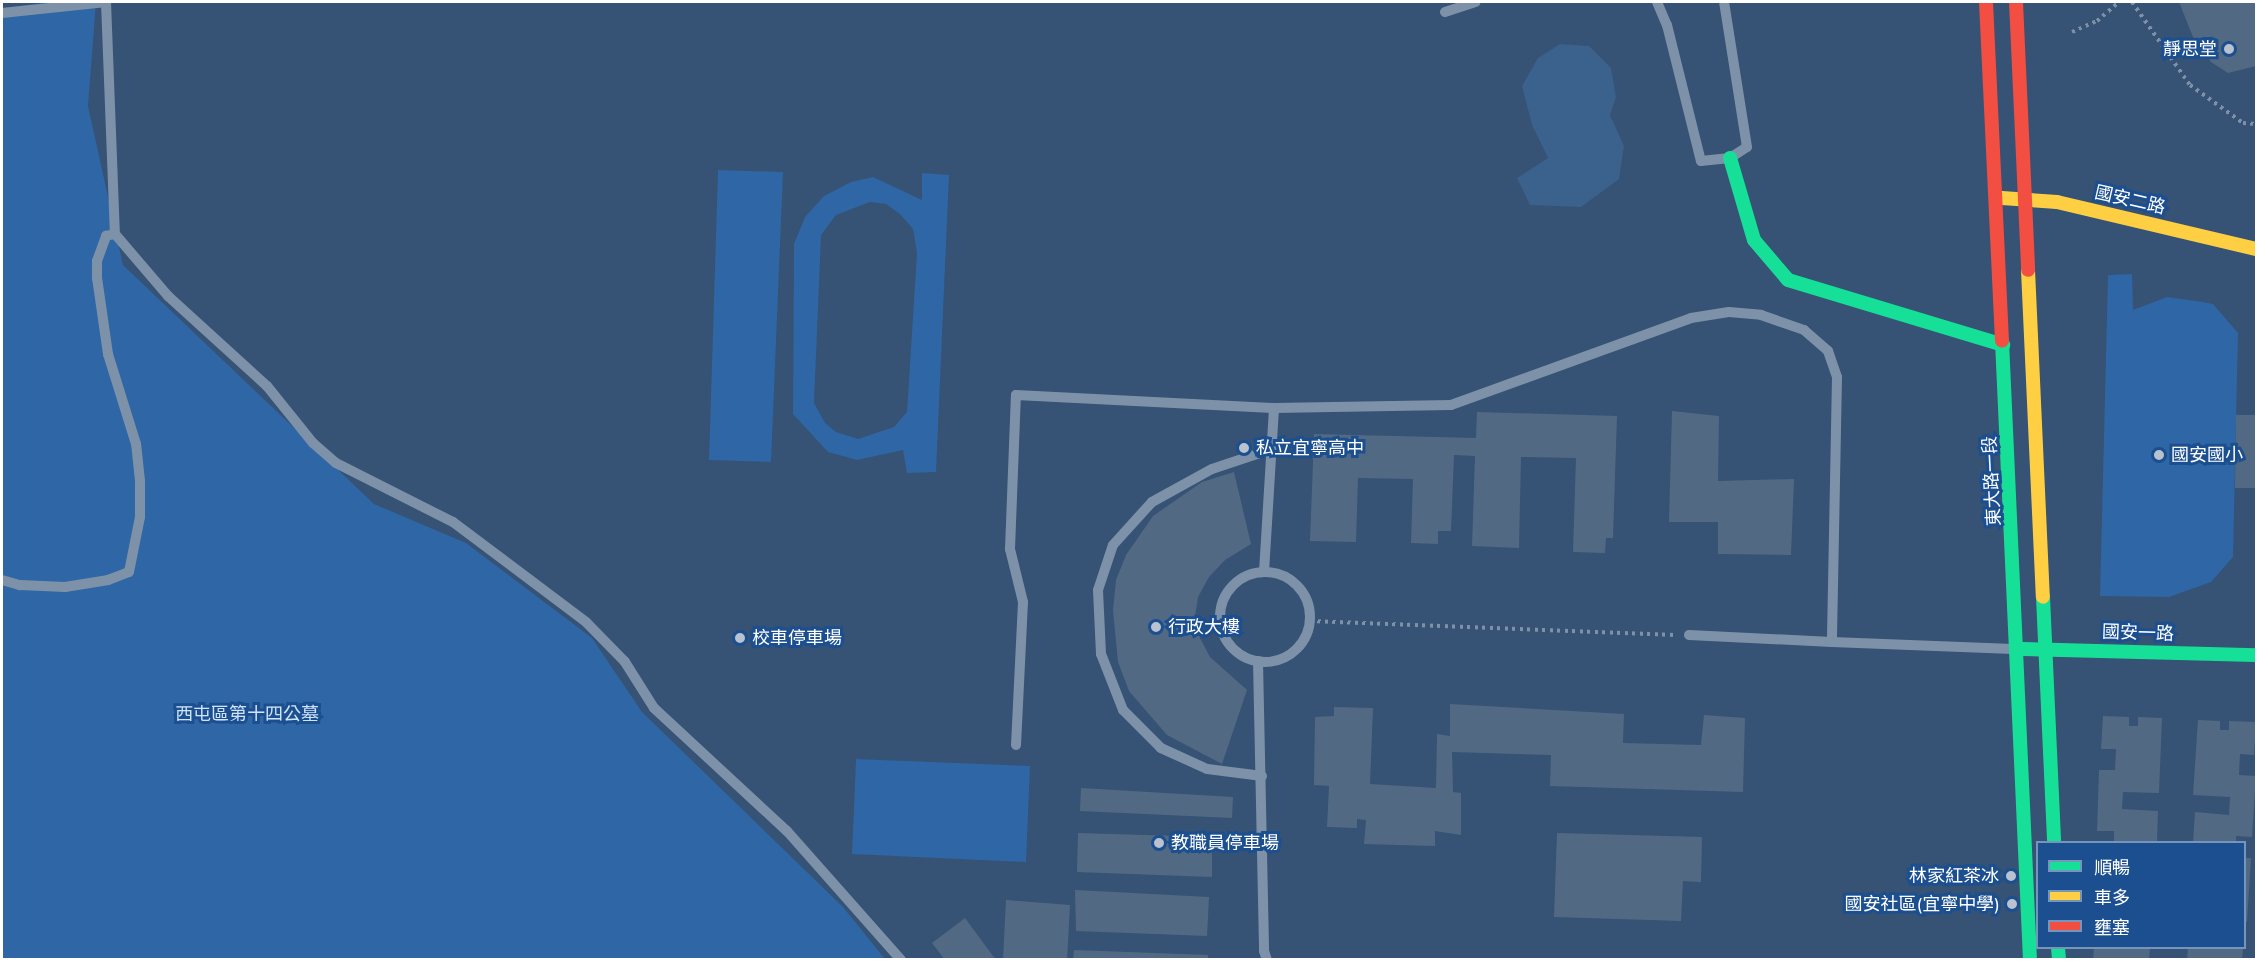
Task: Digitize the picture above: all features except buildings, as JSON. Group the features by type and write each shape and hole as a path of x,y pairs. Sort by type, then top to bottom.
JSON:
{"street":[{"name":"東大路一段","path":"1986,2 2018,649 2030,960"},
{"path":"2016,2 2022,199 2054,841"},
{"path":"1730,158 1754,240 1788,280 2003,345"},
{"name":"國安二路","path":"1995,198 2057,202 2256,249"},
{"name":"國安一路","path":"2018,649 2256,656"}],"lane":[{"path":"2,13 106,2 116,234 168,296 267,386 313,443 336,463 453,522 586,622 625,662 654,708 787,831 901,960"},
{"path":"1445,12 1475,2"},
{"path":"1657,2 1667,25 1701,161 1730,158 1747,147 1724,2"},
{"path":"2,580 30,587 65,587 108,580 129,572 140,517 140,481 136,444 108,354 97,278 97,261 106,236 116,234"},
{"path":"1016,745 1023,602 1010,549 1016,395 1274,408 1450,405 1691,318 1729,312 1761,315 1804,330 1828,351 1837,377 1832,642"},
{"path":"1264,572 1274,408"},
{"path":"1262,776 1207,769 1161,748 1124,710 1101,654 1098,590 1113,545 1152,502 1212,469 1272,449"},
{"path":"1264,572 1277,573 1298,586 1309,608 1310,621 1301,643 1293,652 1270,662 1258,661 1234,650 1221,627 1220,614 1229,589 1239,580 1264,572"},
{"path":"1689,635 2018,649"},
{"path":"1258,661 1264,951 1268,960"}],"path":[{"path":"2072,32 2097,21 2119,2"},
{"path":"2132,2 2190,85 2243,123 2256,124"},
{"path":"1310,621 1689,635"}],"green space":[{"name":"西屯區第十四公墓","path":"51,2 96,2 88,106 123,265 374,504 466,543 592,638 642,712 843,907 885,959 2,959 2,8"},
{"path":"718,170 783,172 771,462 709,460"},
{"path":"922,173 949,175 936,472 907,473 903,450 857,460 828,452 793,414 794,244 805,217 824,196 851,182 873,177 922,200","holes":["870,202 886,204 900,214 913,229 917,253 907,412 894,427 858,439 836,432 825,423 814,403 821,235 836,215"]},
{"path":"2132,274 2133,310 2167,297 2213,304 2238,333 2233,557 2211,582 2169,597 2100,596 2108,275"},
{"path":"856,759 1030,766 1026,862 852,854"}],"shaded area":[{"path":"1560,44 1589,46 1611,68 1616,97 1610,115 1624,146 1619,179 1581,207 1530,205 1517,178 1548,158 1532,125 1522,86 1538,58"}],"traffic: fast":[{"path":"1730,158 1754,240 1788,280 2003,345"},
{"path":"2002,341 2030,960"},
{"path":"2043,597 2054,841"},
{"path":"2022,649 2256,655"},
{"path":"2058,949 2059,960"}],"traffic: slow":[{"path":"2002,198 2057,202 2256,249"},
{"path":"2028,270 2043,597"}],"traffic: jam":[{"path":"1986,2 2002,341"},
{"path":"2016,2 2028,270"}],"place":[{"name":"靜思堂","path":"2229,49"},
{"name":"私立宜寧高中","path":"1244,448"},
{"name":"國安國小","path":"2159,455"},
{"name":"行政大樓","path":"1156,627"},
{"name":"校車停車場","path":"740,638"},
{"name":"教職員停車場","path":"1159,843"},
{"name":"林家紅茶冰","path":"2011,876"},
{"name":"國安社區(宜寧中學)","path":"2012,904"}]}
